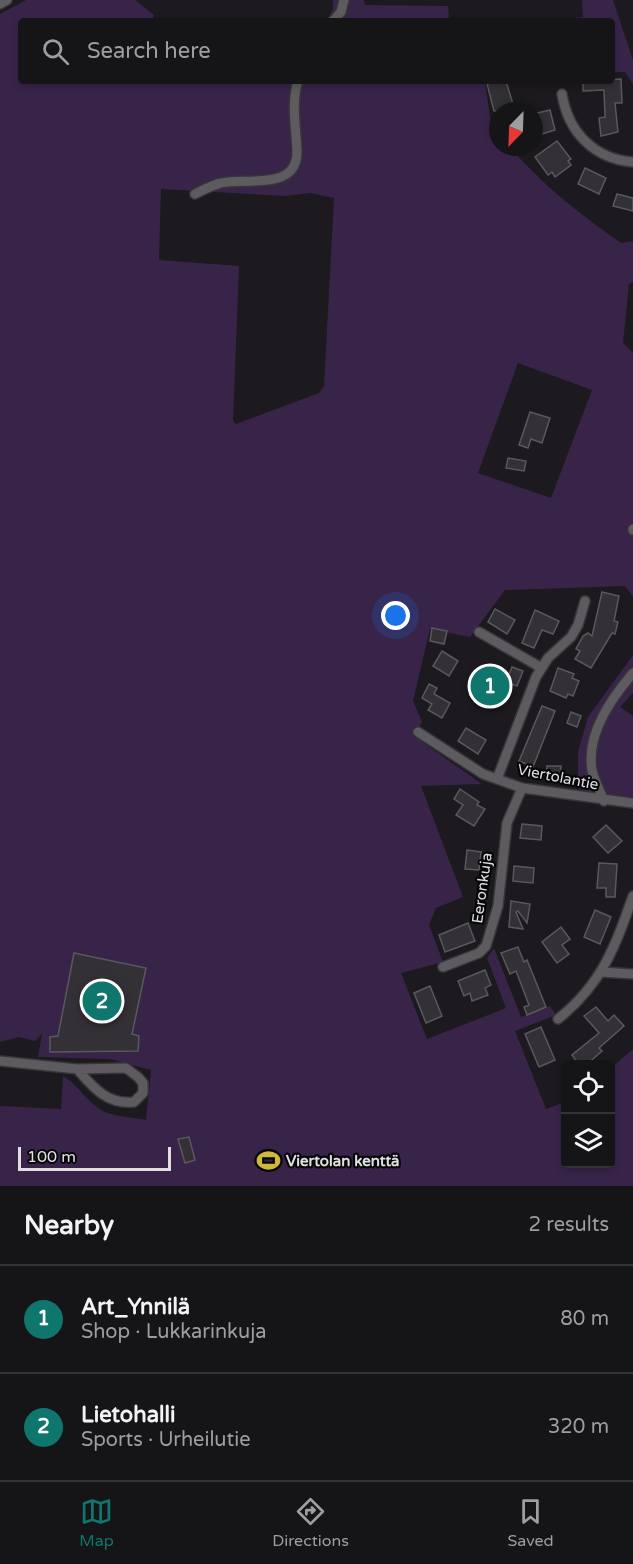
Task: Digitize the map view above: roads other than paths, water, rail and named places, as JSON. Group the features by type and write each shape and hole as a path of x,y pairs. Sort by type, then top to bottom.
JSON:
{"street":[{"path":"0,4 7,0"},
{"path":"336,18 341,12 344,0"},
{"path":"195,194 221,182 266,182 288,171 297,154 295,111 298,84"},
{"path":"562,94 564,110 580,137 609,158 633,162"},
{"path":"497,779 540,667 571,637 578,625 585,601"},
{"path":"479,632 540,667"},
{"path":"604,801 592,770 592,744 606,711 633,673"},
{"name":"Viertolantie","path":"418,732 462,763 522,788 604,801 633,803"},
{"name":"Eeronkuja","path":"443,967 479,953 486,946 498,906 507,823 522,788"},
{"path":"558,1019 580,1001 601,972 620,932 633,896"},
{"path":"601,972 633,974"},
{"path":"0,1061 77,1069 126,1068 138,1077 142,1083 143,1093 134,1102 119,1102 99,1093 77,1069"}],"place":[{"name":"Art_Ynnilä","path":"490,686"},
{"name":"Lietohalli","path":"102,1001"},
{"name":"Viertolan kenttä","path":"268,1161"}]}
